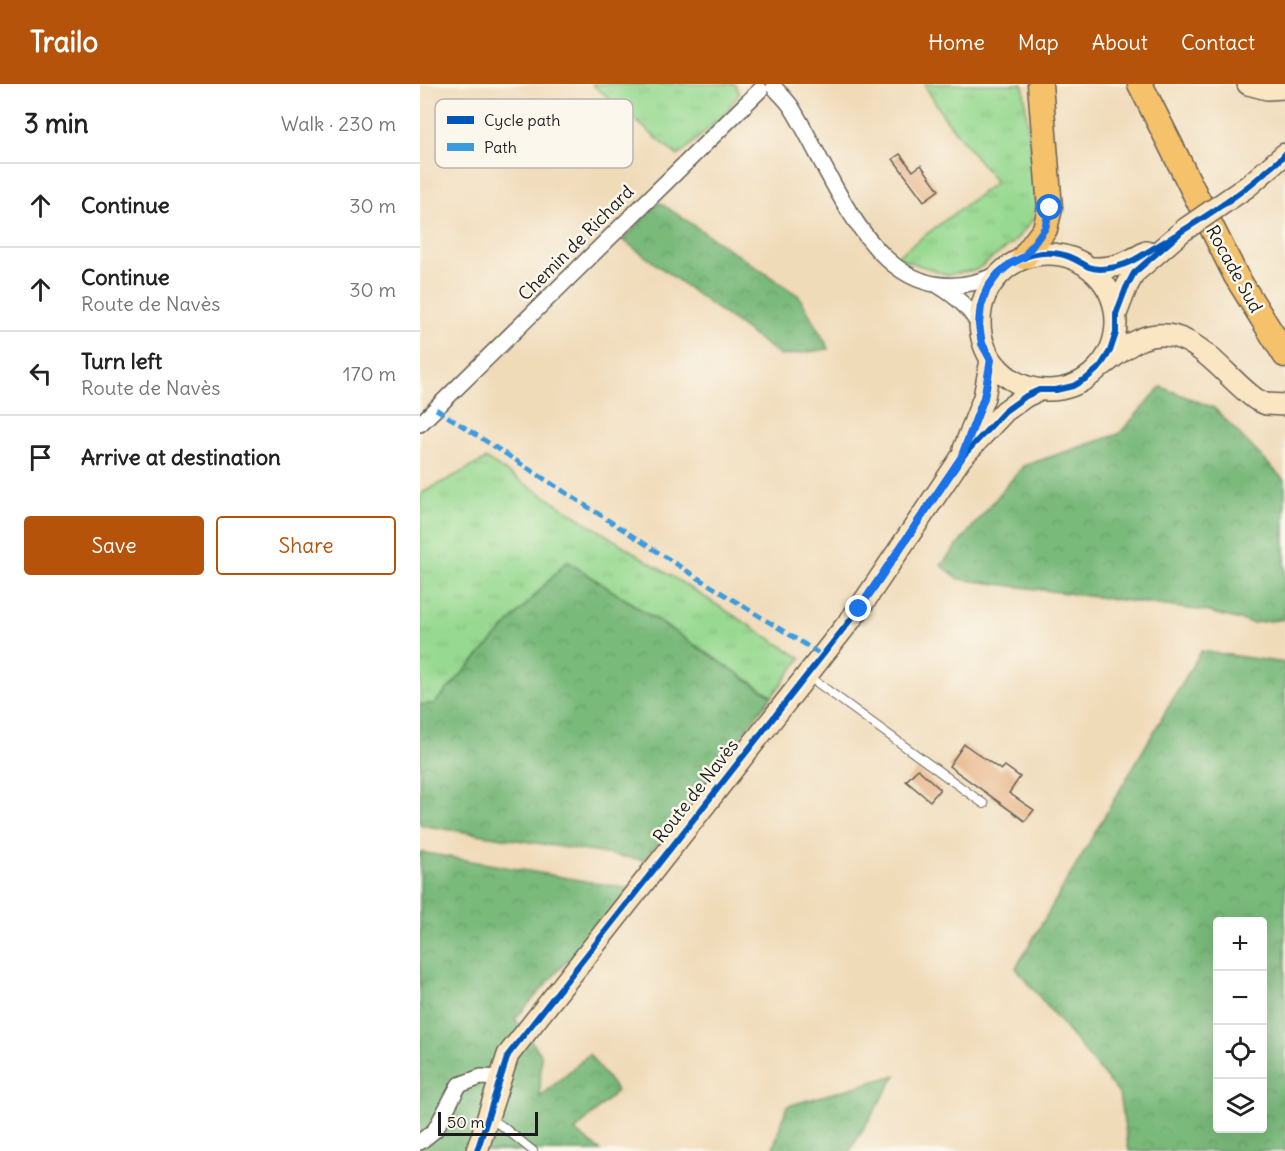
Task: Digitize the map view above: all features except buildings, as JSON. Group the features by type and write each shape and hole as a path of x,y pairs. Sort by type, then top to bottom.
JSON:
{"main road":[{"path":"1024,257 1045,228 1050,208 1040,84"},
{"name":"Rocade Sud","path":"1140,84 1236,276 1285,355"},
{"path":"1248,84 1267,89 1285,88"},
{"name":"Route de Navès","path":"1091,268 1125,264 1180,233 1249,186 1285,154"},
{"name":"Route de Navès","path":"1249,186 1285,168"},
{"name":"Route de Navès","path":"1116,314 1125,288 1134,273 1180,233"},
{"name":"Route de Navès","path":"1041,253 1059,254 1076,259 1091,268 1103,281 1112,297 1116,314 1116,333 1110,351 1100,367 1088,378 1072,386 1056,390 1040,390 1021,385 1004,375 991,360 982,344 979,325 981,306 987,289 998,274 1010,264 1024,257 1041,253"},
{"path":"1100,367 1142,339 1158,335 1174,336 1194,344 1257,400 1266,404 1285,405"},
{"name":"Route de Navès","path":"961,458 984,398 991,360"},
{"name":"Route de Navès","path":"477,1148 507,1055 859,609 961,458 1005,411 1026,396 1040,390"}],"street":[{"path":"767,86 791,106 836,189 871,243 883,257 898,269 952,294 971,311 979,325"},
{"name":"Chemin de Richard","path":"420,424 767,86"},
{"path":"939,286 968,285 998,274"},
{"path":"420,1142 435,1130 459,1085 481,1077 500,1078"}],"lane":[{"path":"807,675 984,804"},
{"path":"487,1117 502,1126 532,1151"}],"green space":[{"path":"592,84 735,84 739,94 722,117 678,156 633,118 633,99 610,99"},
{"path":"924,84 1023,84 1037,206 1031,222 1013,243 976,270 947,275 896,257 996,182 944,117"},
{"path":"659,202 799,296 829,349 781,356 623,240"},
{"path":"1161,387 1214,408 1285,481 1285,619 1252,623 1205,611 959,579 941,565 1023,466 1119,434"},
{"path":"486,459 801,658 772,696 567,561 434,704 420,705 420,494"},
{"path":"567,561 772,696 644,860 420,825 420,705 434,704"},
{"path":"1201,651 1285,663 1285,1151 1129,1151 1119,1094 1016,968"},
{"path":"420,852 631,889 515,1019 541,1054 540,1097 589,1054 617,1091 575,1131 601,1151 420,1151"},
{"path":"896,1075 850,1151 772,1151 787,1106"}],"marked path":[{"path":"436,409 822,655"}],"cycle path":[{"path":"964,450 989,374 990,360 979,329 980,308 987,289 1000,272 1018,260 1039,253 1064,255 1097,269 1112,268 1128,263 1223,205 1285,154"},
{"path":"477,1151 508,1055 859,609 961,458 1005,411 1026,396 1039,390 1056,390 1073,386 1100,367 1110,351 1116,333 1116,314 1134,273 1179,234"}],"route":[{"path":"859,609 961,458 984,398 991,360 982,344 979,325 981,306 987,289 998,274 1010,264 1024,257 1045,228 1050,208"}]}
